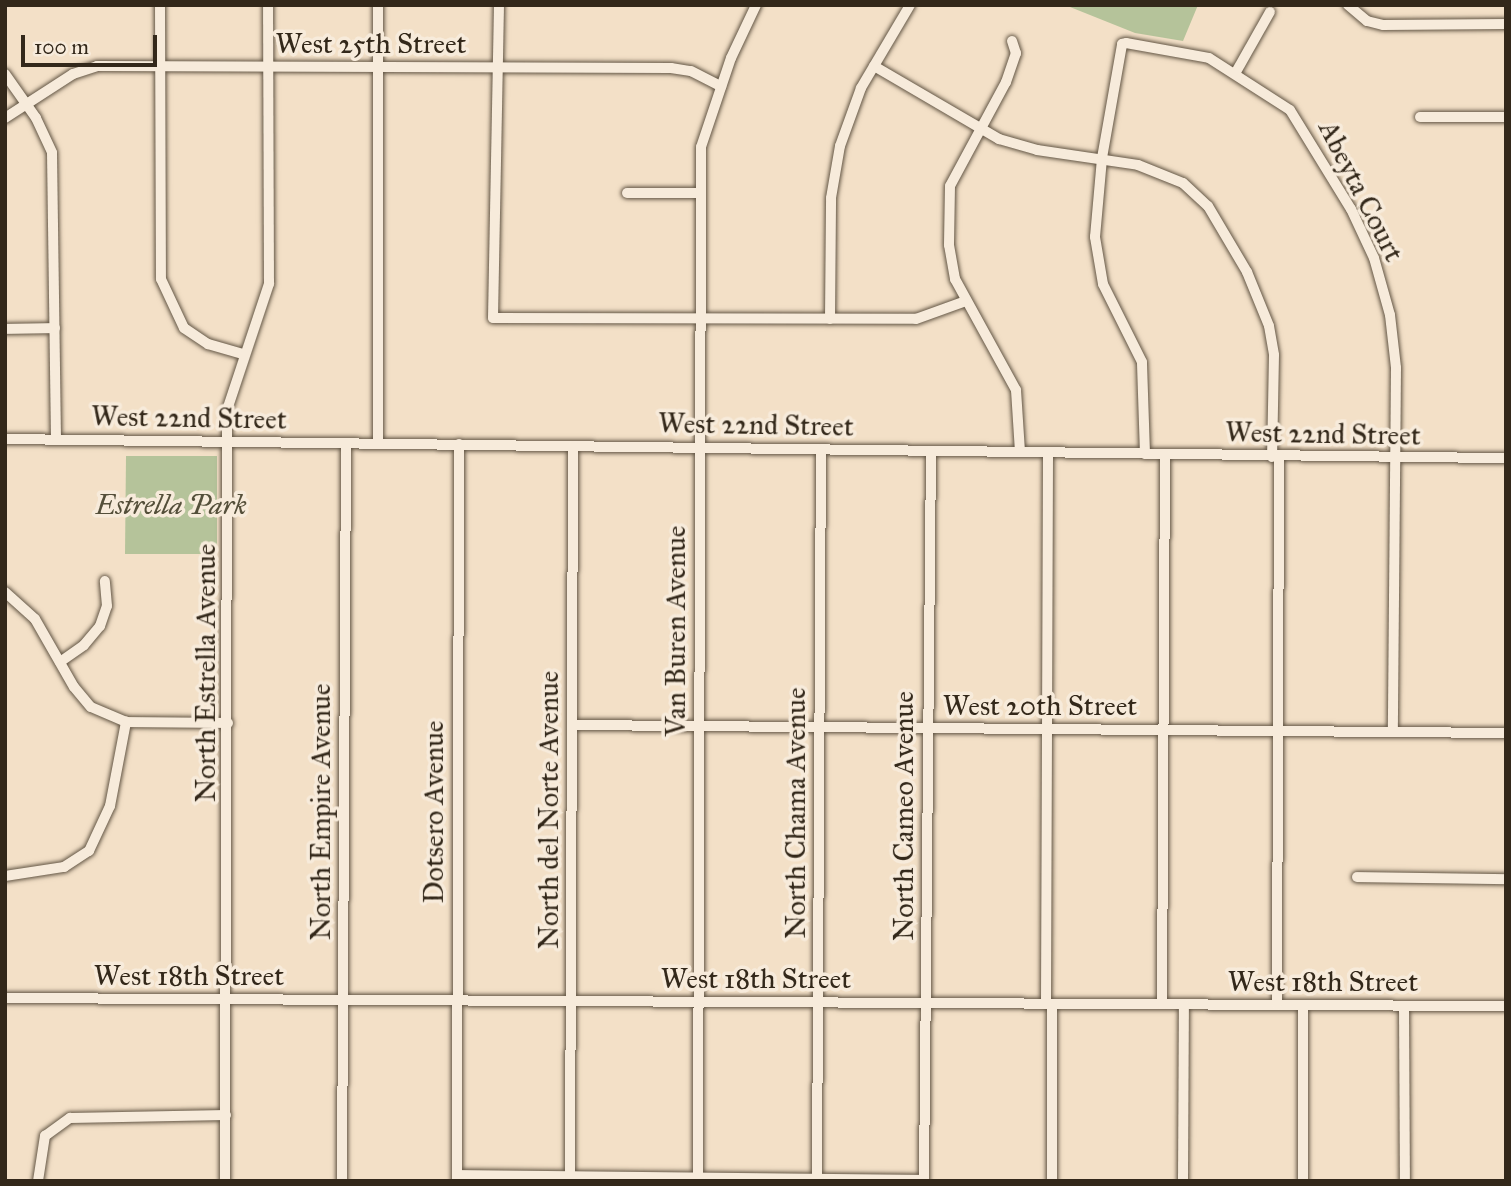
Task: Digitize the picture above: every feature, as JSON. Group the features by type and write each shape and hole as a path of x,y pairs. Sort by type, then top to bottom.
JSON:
{"street":[{"path":"160,5 159,263 166,298 192,334 216,347 244,354"},
{"name":"North Estrella Avenue","path":"225,1181 227,410 269,284 268,5"},
{"path":"378,5 378,444"},
{"path":"499,5 493,318 916,319 966,301"},
{"name":"Van Buren Avenue","path":"698,1178 702,136 756,5"},
{"path":"830,319 835,168 853,107 910,5"},
{"path":"1348,5 1367,21 1383,25 1506,24"},
{"path":"1236,72 1270,12"},
{"path":"1012,41 1014,62 949,194 950,261 966,301 1016,390 1020,452"},
{"name":"Abeyta Court","path":"1102,158 1122,44 1198,54 1236,72 1297,118 1374,258 1394,341 1393,732"},
{"name":"West 25th Street","path":"5,118 88,69 159,66 378,66 682,69 721,86"},
{"path":"874,66 980,129 1037,150 1138,165 1183,183 1208,206 1259,298 1273,341 1278,731 1277,1005"},
{"path":"5,74 27,105 52,153 56,440"},
{"path":"1420,117 1506,117"},
{"path":"1102,158 1096,255 1103,284 1142,362 1145,454"},
{"path":"627,193 701,193"},
{"path":"5,329 55,328"},
{"name":"West 22nd Street","path":"5,439 1506,458"},
{"name":"North Empire Avenue","path":"342,1181 346,443"},
{"name":"Dotsero Avenue","path":"457,1178 458,444"},
{"name":"North del Norte Avenue","path":"569,1174 573,446"},
{"name":"North Chama Avenue","path":"817,1178 821,449"},
{"name":"North Cameo Avenue","path":"924,1180 930,451"},
{"path":"1048,453 1046,729 1052,1181"},
{"path":"1162,1004 1165,455"},
{"path":"60,662 84,645 100,626 107,606 105,581"},
{"path":"5,592 34,619 91,707 126,722 228,723"},
{"path":"5,876 64,867 89,851 110,806 126,722"},
{"name":"West 20th Street","path":"573,725 1506,733"},
{"path":"1357,877 1506,879"},
{"name":"West 18th Street","path":"5,998 1506,1006"},
{"path":"1184,1004 1184,1181"},
{"path":"1303,1005 1303,1181"},
{"path":"1404,1006 1405,1181"},
{"path":"38,1181 38,1159 45,1136 70,1118 226,1115"},
{"path":"457,1178 569,1174 924,1180"}],"green space":[{"path":"1065,5 1198,5 1183,41 1135,33"},
{"name":"Estrella Park","path":"126,456 217,456 217,554 125,554"}]}
